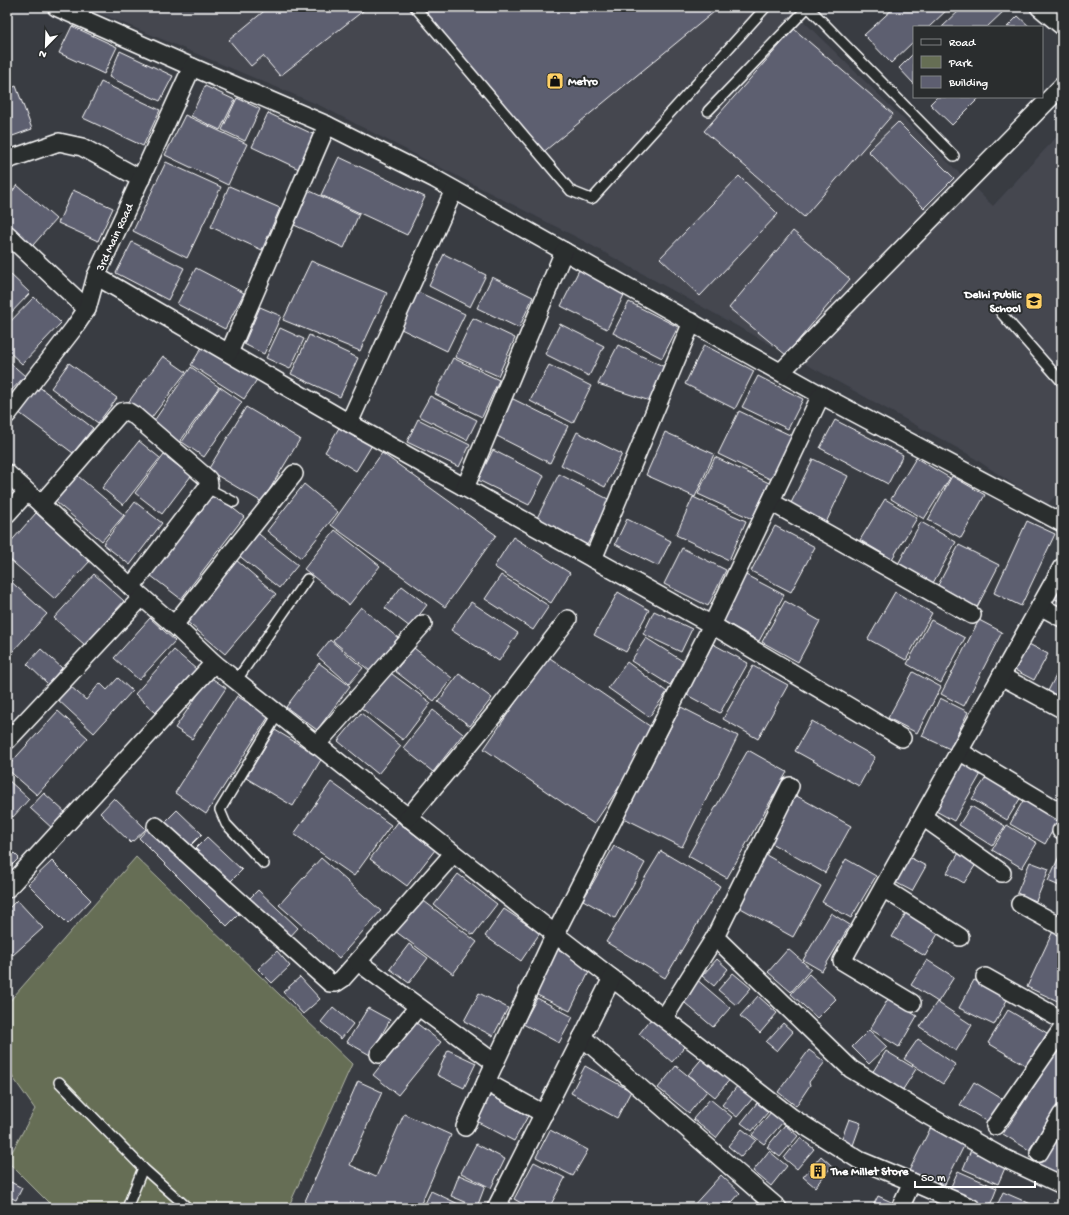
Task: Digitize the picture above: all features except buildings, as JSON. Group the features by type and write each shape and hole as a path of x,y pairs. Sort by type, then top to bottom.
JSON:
{"street":[{"path":"56,7 192,68 327,125 454,190 821,395 1061,522"},
{"path":"1039,7 1062,26"},
{"name":"3rd Main Road","path":"7,415 74,328 87,308 96,276 192,68"},
{"path":"781,372 1062,86"},
{"path":"229,353 327,125"},
{"path":"7,160 59,142 82,147 141,179"},
{"path":"349,423 454,190"},
{"path":"7,234 87,308"},
{"path":"465,488 564,251"},
{"path":"96,276 349,423 712,625 902,738"},
{"path":"593,559 692,322"},
{"path":"465,1127 554,934 712,625 821,395"},
{"path":"7,741 136,592 209,485 208,479 136,416 128,411 121,412 41,504"},
{"path":"7,473 136,592 174,624 214,663 554,934 791,1117 859,1160 972,1208"},
{"path":"174,624 294,474"},
{"path":"7,514 27,492"},
{"path":"771,502 972,615"},
{"path":"912,1003 842,961 1062,567"},
{"path":"1040,606 1062,618"},
{"path":"408,818 498,710 568,619"},
{"path":"316,745 423,624"},
{"path":"7,889 214,663"},
{"path":"1001,676 1062,709"},
{"path":"959,751 1062,813"},
{"path":"664,1018 715,937 790,786"},
{"path":"923,817 1002,873"},
{"path":"156,826 330,983 336,983 342,980 454,854"},
{"path":"883,888 960,937"},
{"path":"1020,904 1062,926"},
{"path":"715,937 851,1069 925,1114 1002,1157 1062,1185"},
{"path":"358,962 495,1063"},
{"path":"985,977 1062,1020"},
{"path":"496,1208 612,978"},
{"path":"379,1054 418,1007"},
{"path":"995,1126 1062,1029"},
{"path":"582,1038 778,1208"},
{"path":"486,1082 544,1114"},
{"path":"1039,1153 1062,1114"},
{"path":"900,1208 912,1182"}],"lane":[{"path":"416,7 571,191 591,199 766,7"},
{"path":"708,111 808,7 954,156"},
{"path":"1001,313 1062,382"},
{"path":"207,488 234,502"},
{"path":"236,681 307,579"},
{"path":"264,864 226,824 220,810 278,714"},
{"path":"59,1082 143,1168 188,1208"},
{"path":"127,1208 143,1168"}],"shaded area":[{"path":"85,7 789,7 993,206 1062,131 1062,489 1046,506 968,454 580,239 319,105"}],"green space":[{"path":"136,857 352,1064 288,1208 54,1208 7,1161 35,1109 7,1069 7,1004"}],"place":[{"name":"Metro","path":"555,81"},
{"name":"Delhi Public School","path":"1034,301"},
{"name":"The Millet Store","path":"818,1171"}]}
